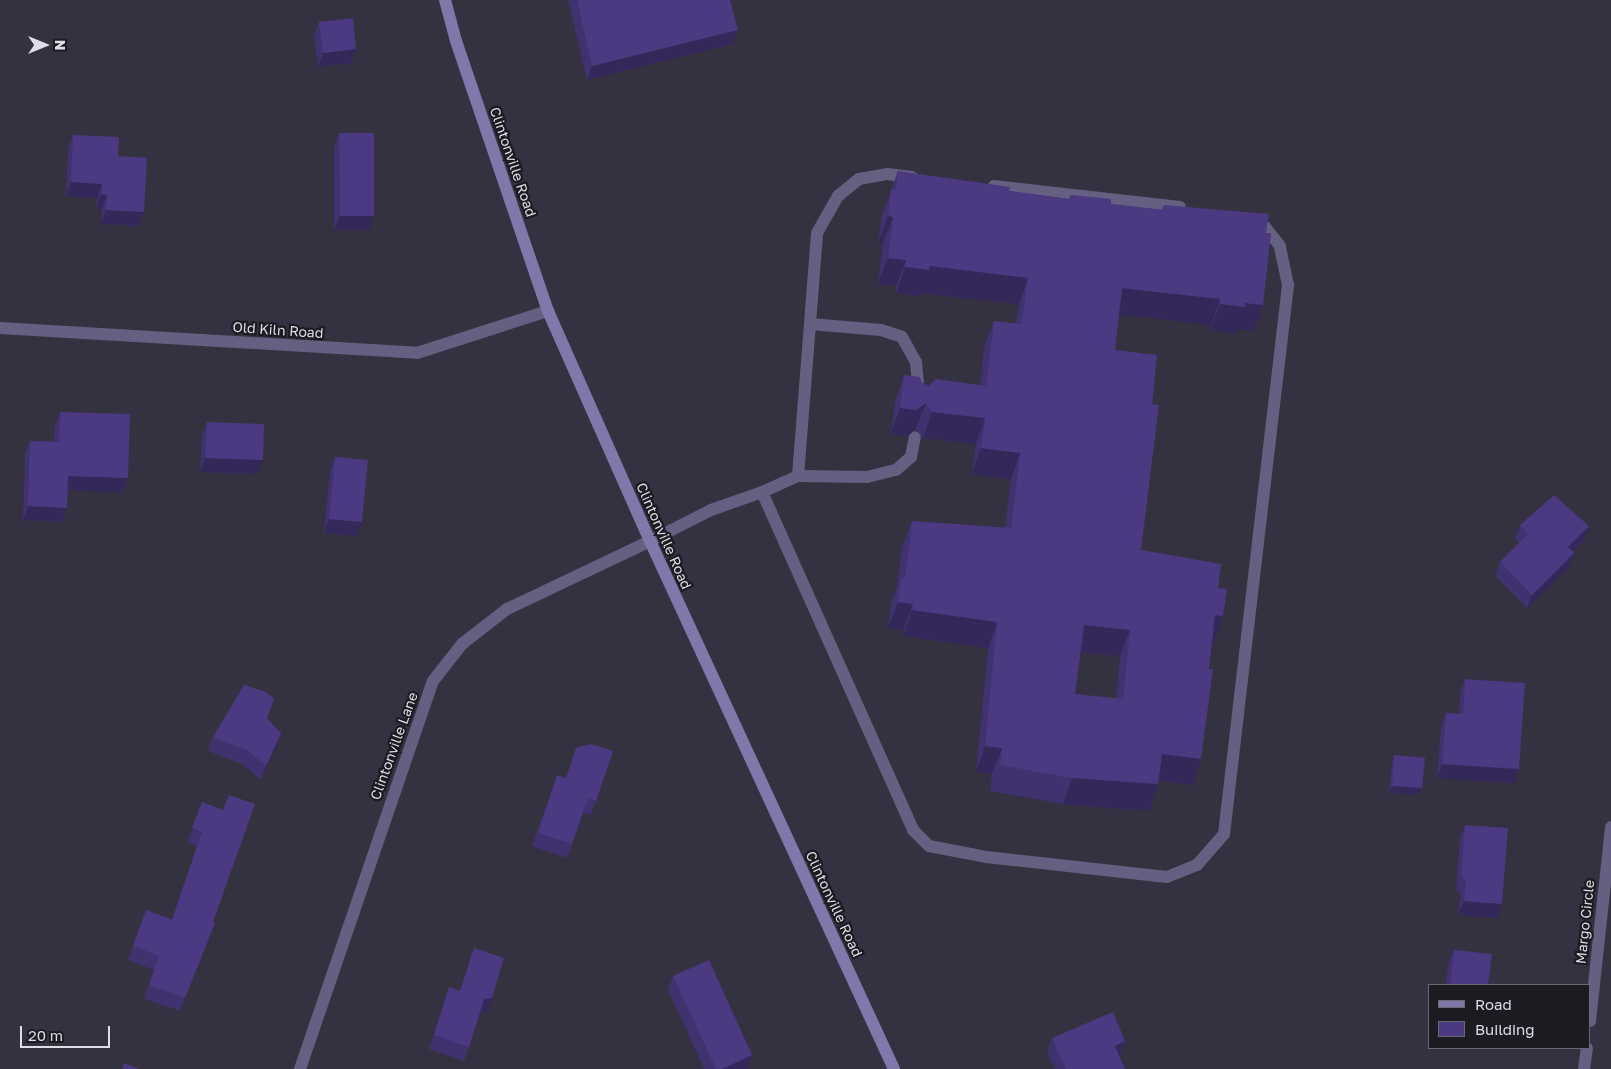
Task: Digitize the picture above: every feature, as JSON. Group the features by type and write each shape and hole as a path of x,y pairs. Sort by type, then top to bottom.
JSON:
{"main road":[{"name":"Clintonville Road","path":"445,0 456,41 548,311 650,542 894,1069"}],"street":[{"path":"915,437 911,457 896,470 867,477 798,476 817,234 838,196 858,179 887,174 925,179"},
{"path":"983,185 1196,209"},
{"path":"762,492 913,830 929,846 986,858 1167,877 1197,865 1224,834 1288,285 1280,246 1264,227 1241,218"},
{"name":"Old Kiln Road","path":"0,328 417,353 548,311"},
{"path":"810,324 881,330 902,337 916,362 919,404"},
{"name":"Clintonville Lane","path":"300,1069 434,682 462,644 507,609 650,542 711,510 762,492 798,476"},
{"name":"Margo Circle","path":"1591,1012 1611,827"},
{"path":"1584,1069 1587,1049"}],"building":[{"path":"577,0 730,0 738,30 592,66"},
{"path":"353,18 356,49 323,53 319,22"},
{"path":"339,133 374,133 374,216 340,216"},
{"path":"73,135 119,137 118,156 147,158 144,212 106,210 107,195 101,194 102,184 71,182"},
{"path":"898,171 1010,187 1009,191 1070,199 1071,195 1111,199 1111,204 1163,210 1164,205 1269,214 1266,233 1271,233 1263,305 1245,303 1245,307 1220,304 1220,299 1122,288 1115,350 1157,355 1152,404 1159,405 1141,550 1221,564 1218,588 1227,589 1223,616 1215,615 1209,669 1213,669 1201,759 1162,754 1158,784 1072,778 1000,765 1002,748 985,746 997,622 912,610 913,604 898,602 901,578 905,578 912,521 1011,528 1020,453 981,448 985,418 932,412 926,403 916,410 900,408 904,375 920,377 922,383 929,386 936,379 986,386 994,321 1021,324 1028,278 930,266 929,270 905,267 906,260 888,258 893,217 888,216 891,189 896,190","holes":["1084,625 1130,630 1123,699 1075,694"]},
{"path":"60,412 130,414 128,478 68,476 67,508 28,506 30,441 59,442"},
{"path":"207,422 264,424 263,460 205,458"},
{"path":"335,457 368,460 362,522 329,519"},
{"path":"1554,495 1589,526 1568,547 1574,553 1532,595 1500,562 1528,534 1520,525"},
{"path":"1465,679 1525,683 1519,769 1442,764 1446,713 1463,714"},
{"path":"244,685 266,692 274,699 267,718 281,733 266,766 247,750 213,737"},
{"path":"591,744 613,751 596,801 588,798 572,844 538,833 557,775 566,778 576,748"},
{"path":"1394,755 1425,758 1422,788 1392,786"},
{"path":"229,795 255,804 213,922 215,923 185,998 149,985 159,956 133,946 146,910 172,920 202,832 192,828 202,802 223,810"},
{"path":"1465,825 1508,828 1502,904 1464,901 1466,880 1461,876"},
{"path":"474,948 504,958 492,998 484,999 469,1047 434,1035 449,987 460,991"},
{"path":"1454,950 1492,954 1488,984 1450,984"},
{"path":"709,960 752,1055 722,1069 716,1069 673,976"},
{"path":"1113,1012 1125,1041 1115,1046 1125,1069 1066,1069 1052,1038"},
{"path":"124,1063 139,1069 122,1069"}]}
